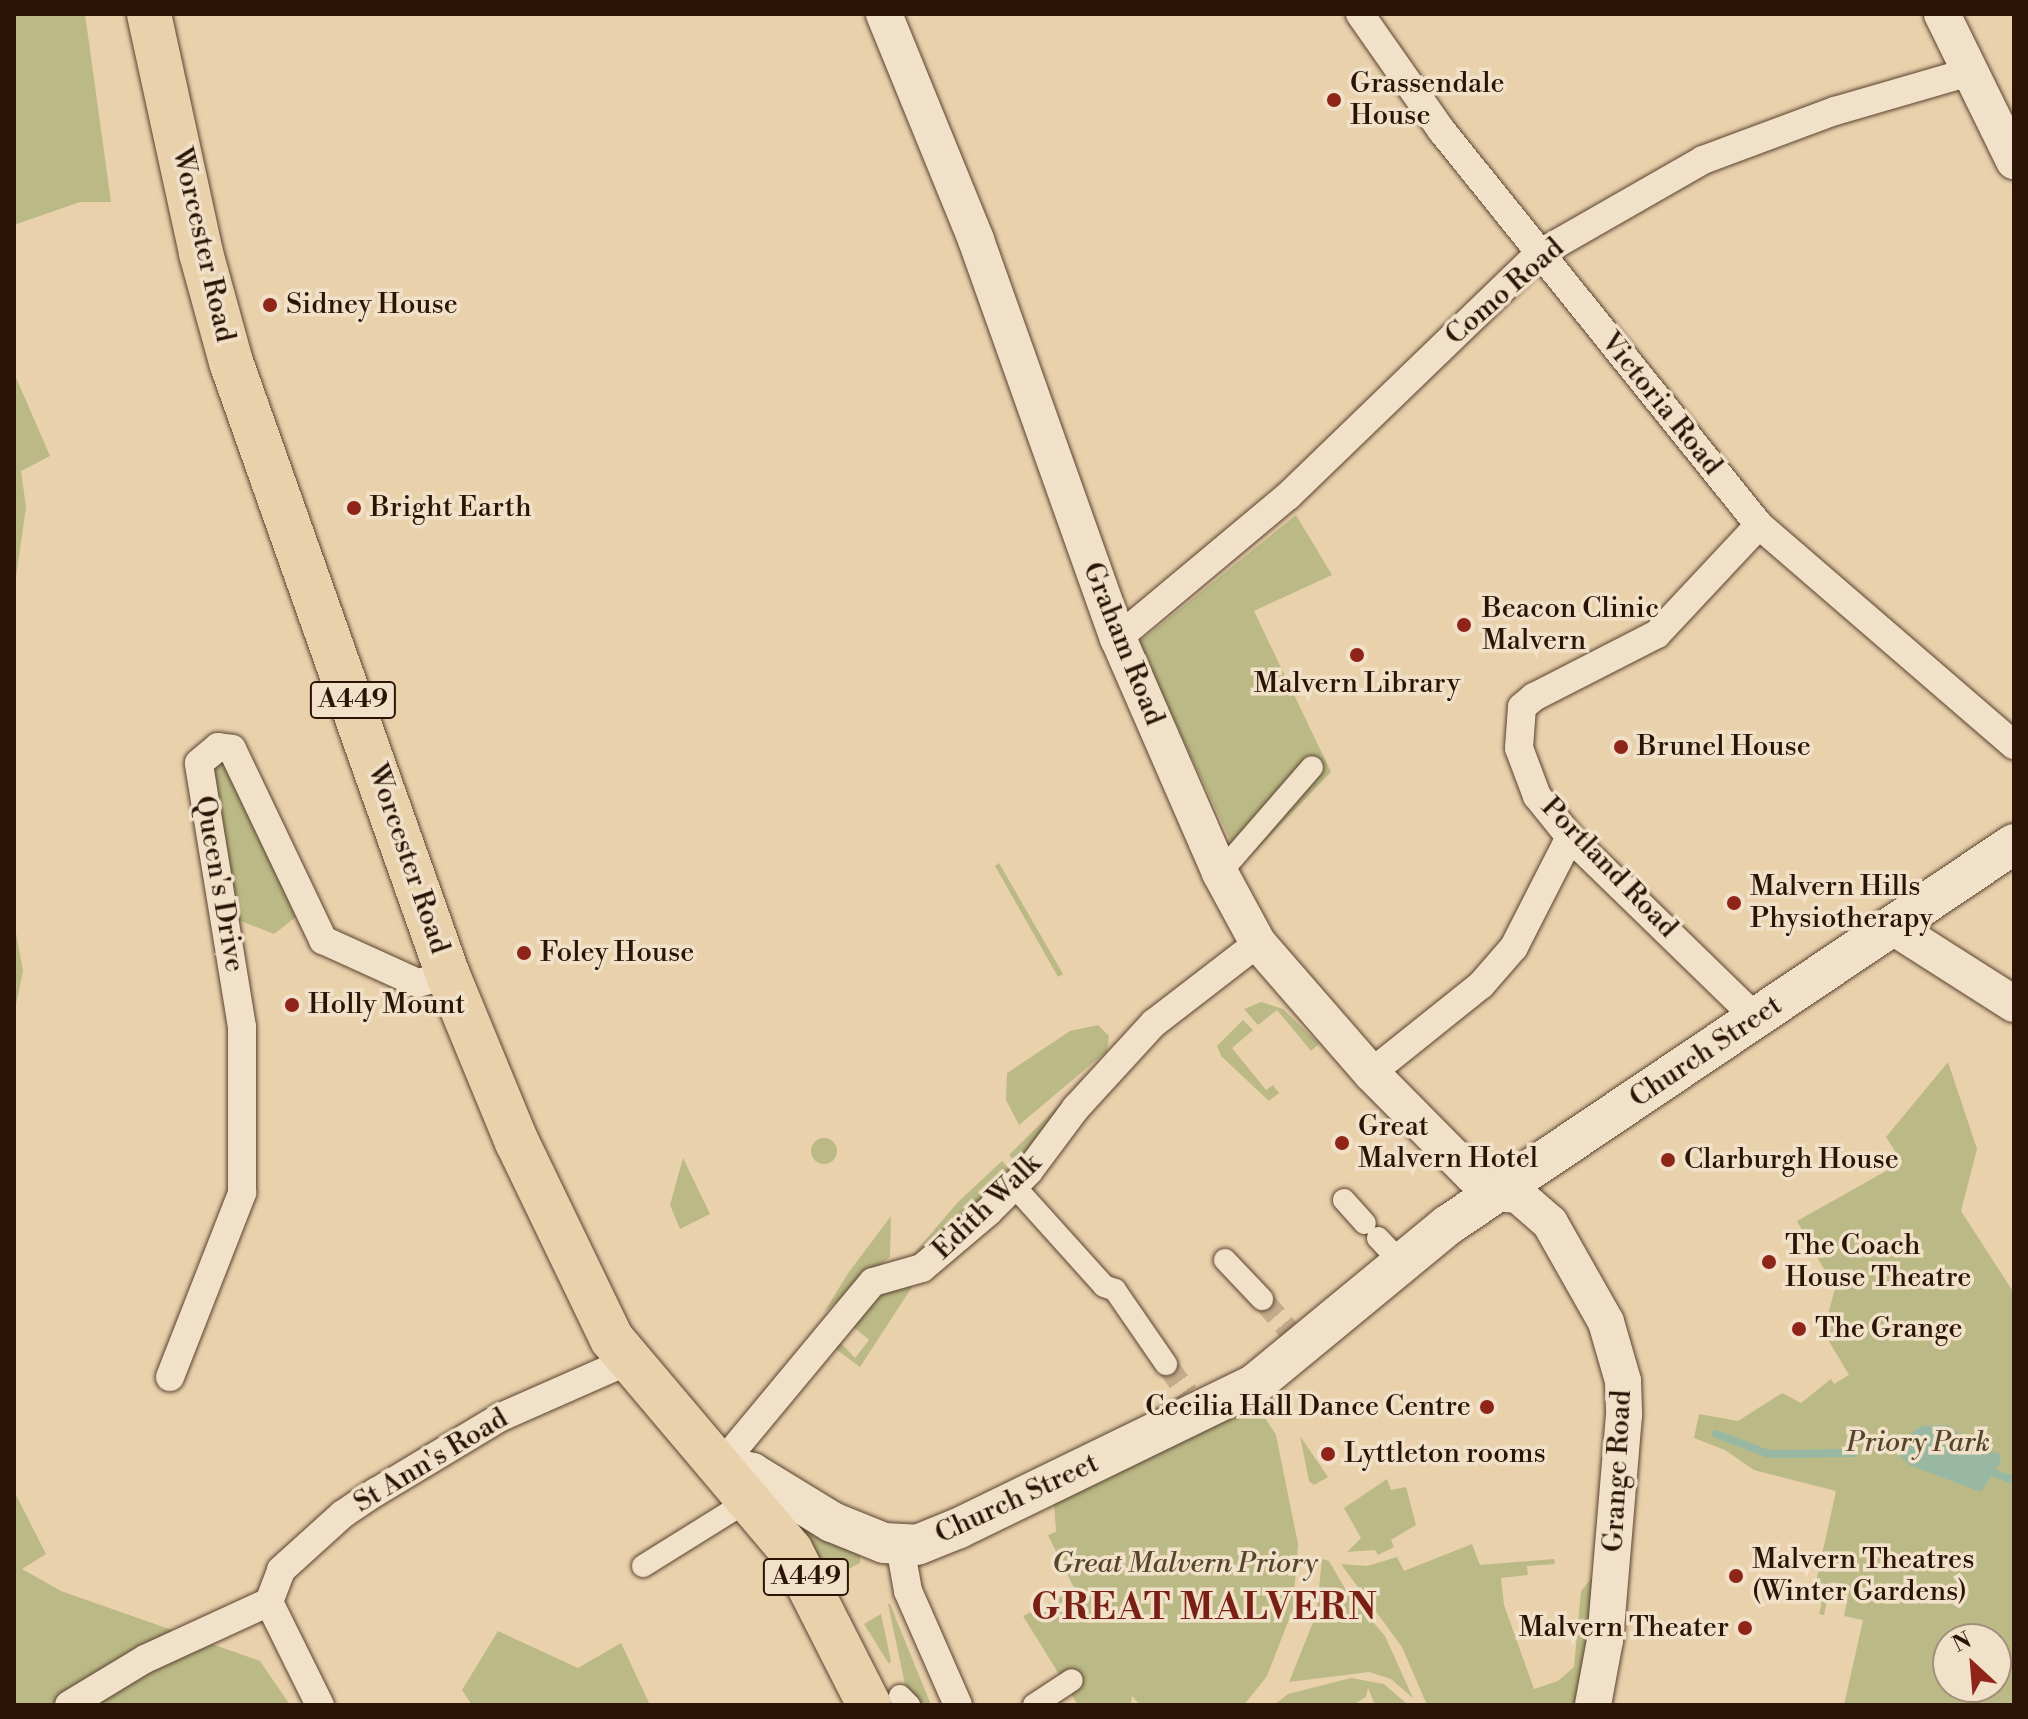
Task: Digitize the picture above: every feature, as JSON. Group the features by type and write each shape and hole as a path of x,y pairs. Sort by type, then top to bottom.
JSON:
{"highway":[{"name":"Worcester Road","path":"149,14 201,253 231,362 448,975 563,1245 628,1361"},
{"name":"A449","path":"628,1361 749,1500 805,1574 893,1702"}],"main road":[{"name":"Church Street","path":"720,1466 772,1483 849,1531 900,1546 936,1539 1192,1404 1255,1384 1381,1241 1495,1193 2014,844"}],"street":[{"name":"Graham Road","path":"884,14 976,240 1118,638 1220,873 1258,943 1371,1073 1495,1193"},
{"name":"Victoria Road","path":"1360,14 1442,131 1759,525 2014,745"},
{"path":"1942,14 2014,161"},
{"name":"Como Road","path":"1118,638 1278,505 1539,254 1703,160 1835,111 1969,72"},
{"name":"Portland Road","path":"1756,1018 1570,837 1537,796 1523,768 1519,748 1522,707 1657,634 1759,525"},
{"name":"Queen's Drive","path":"170,1377 242,1193 242,1027 199,763 218,747 232,749 323,940 418,983 448,975"},
{"path":"1220,873 1312,767"},
{"path":"1371,1073 1481,985 1514,947 1570,837"},
{"path":"1893,927 2014,1004"},
{"name":"Edith Walk","path":"720,1466 873,1282 922,1268 1015,1187 1076,1108 1154,1023 1258,943"},
{"path":"1015,1187 1104,1286 1115,1290 1166,1364"},
{"name":"Grange Road","path":"1495,1193 1518,1195 1550,1223 1606,1322 1623,1381 1616,1537 1593,1705"},
{"path":"1344,1200 1381,1241"},
{"path":"1225,1260 1262,1299"},
{"name":"St Ann's Road","path":"260,1606 281,1570 354,1507 501,1417 628,1361"},
{"path":"643,1566 749,1500"},
{"path":"900,1546 908,1591 958,1705"},
{"path":"69,1705 145,1659 260,1606 320,1705"},
{"path":"1034,1705 1072,1680"}],"green space":[{"path":"14,14 85,14 111,202 80,202 14,225"},
{"path":"14,373 50,456 21,471 26,507 14,591"},
{"path":"1296,515 1332,575 1254,611 1331,772 1242,865 1138,643"},
{"path":"231,759 296,917 274,934 231,917 208,769"},
{"path":"999,863 1063,974 1058,977 995,866"},
{"path":"14,922 23,971 14,1014"},
{"path":"1261,1002 1283,1009 1319,1044 1311,1051 1277,1010 1258,1025 1244,1009"},
{"path":"1243,1020 1253,1030 1232,1048 1266,1090 1273,1085 1279,1093 1269,1101 1221,1056 1217,1046"},
{"path":"1098,1025 1109,1036 1107,1051 1019,1125 1006,1100 1007,1073 1070,1031"},
{"name":"Priory Park","path":"1948,1062 1977,1149 1961,1211 2014,1293 2014,1705 1844,1705 1863,1620 1844,1616 1850,1586 1831,1582 1824,1615 1819,1614 1822,1603 1812,1600 1836,1491 1754,1470 1725,1450 1694,1438 1699,1414 1738,1421 1782,1393 1801,1403 1831,1379 1834,1384 1849,1375 1817,1321 1828,1314 1835,1289 1797,1221 1902,1162 1886,1137"},
{"path":"1084,1080 1022,1168 1009,1155"},
{"path":"824,1138 833,1142 837,1151 833,1160 824,1164 815,1160 811,1151 815,1142"},
{"path":"683,1158 710,1214 680,1229 670,1205"},
{"path":"1002,1161 1016,1176 912,1256 957,1203"},
{"path":"891,1216 890,1257 824,1312 849,1272"},
{"path":"914,1284 860,1367 833,1347 838,1340 855,1358 869,1340 849,1323 889,1286"},
{"name":"Great Malvern Priory","path":"1252,1407 1262,1413 1276,1435 1298,1544 1293,1609 1267,1676 1244,1705 1140,1705 1132,1696 1131,1705 1078,1705 1023,1616 1075,1590 1048,1535 1056,1532 1054,1502"},
{"path":"1300,1436 1328,1477 1314,1485 1309,1481"},
{"path":"1387,1479 1391,1490 1406,1487 1416,1525 1391,1540 1394,1547 1378,1555 1375,1550 1347,1552 1361,1538 1344,1508"},
{"path":"14,1491 46,1554 22,1569 61,1591 260,1661 290,1705 14,1705"},
{"path":"781,1503 860,1554 860,1563 845,1571 837,1561 823,1569"},
{"path":"1472,1544 1480,1565 1554,1559 1555,1564 1527,1566 1528,1575 1501,1578 1504,1605 1534,1689 1558,1681 1574,1667 1581,1591 1593,1577 1587,1645 1574,1705 1427,1705 1402,1647 1341,1564 1367,1566 1397,1557 1404,1571"},
{"path":"1322,1559 1329,1561 1347,1592 1385,1636 1413,1698 1391,1679 1369,1672 1289,1682 1316,1615"},
{"path":"888,1604 931,1705 918,1705 906,1689"},
{"path":"881,1614 891,1661 889,1664 864,1624"},
{"path":"498,1631 578,1668 621,1643 650,1705 472,1705 462,1690"},
{"path":"1351,1678 1384,1684 1408,1705 1375,1705 1368,1688 1366,1697 1353,1705 1274,1705 1288,1694"}],"shaded area":[{"path":"1947,1425 1981,1450 1999,1453 2001,1461 1981,1492 1909,1465 1898,1453 1908,1435 1922,1426"}],"waterway":[{"path":"1716,1434 1769,1454 1854,1453"},
{"path":"1994,1473 2013,1480"}],"tunnel":[{"path":"1262,1299 1291,1333"},
{"path":"1166,1364 1187,1393"}],"place":[{"name":"Grassendale House","path":"1334,100"},
{"name":"Sidney House","path":"270,305"},
{"name":"Bright Earth","path":"354,508"},
{"name":"Beacon Clinic Malvern","path":"1464,625"},
{"name":"Malvern Library","path":"1357,655"},
{"name":"Brunel House","path":"1621,747"},
{"name":"Malvern Hills Physiotherapy","path":"1734,903"},
{"name":"Foley House","path":"524,953"},
{"name":"Holly Mount","path":"292,1005"},
{"name":"Great Malvern Hotel","path":"1342,1143"},
{"name":"Clarburgh House","path":"1668,1160"},
{"name":"The Coach House Theatre","path":"1769,1262"},
{"name":"The Grange","path":"1799,1329"},
{"name":"Cecilia Hall Dance Centre","path":"1487,1407"},
{"name":"Lyttleton rooms","path":"1328,1454"},
{"name":"Malvern Theatres (Winter Gardens)","path":"1736,1576"},
{"name":"Malvern Theater","path":"1745,1628"}],"district":[{"name":"GREAT MALVERN","path":"1205,1609"}]}
